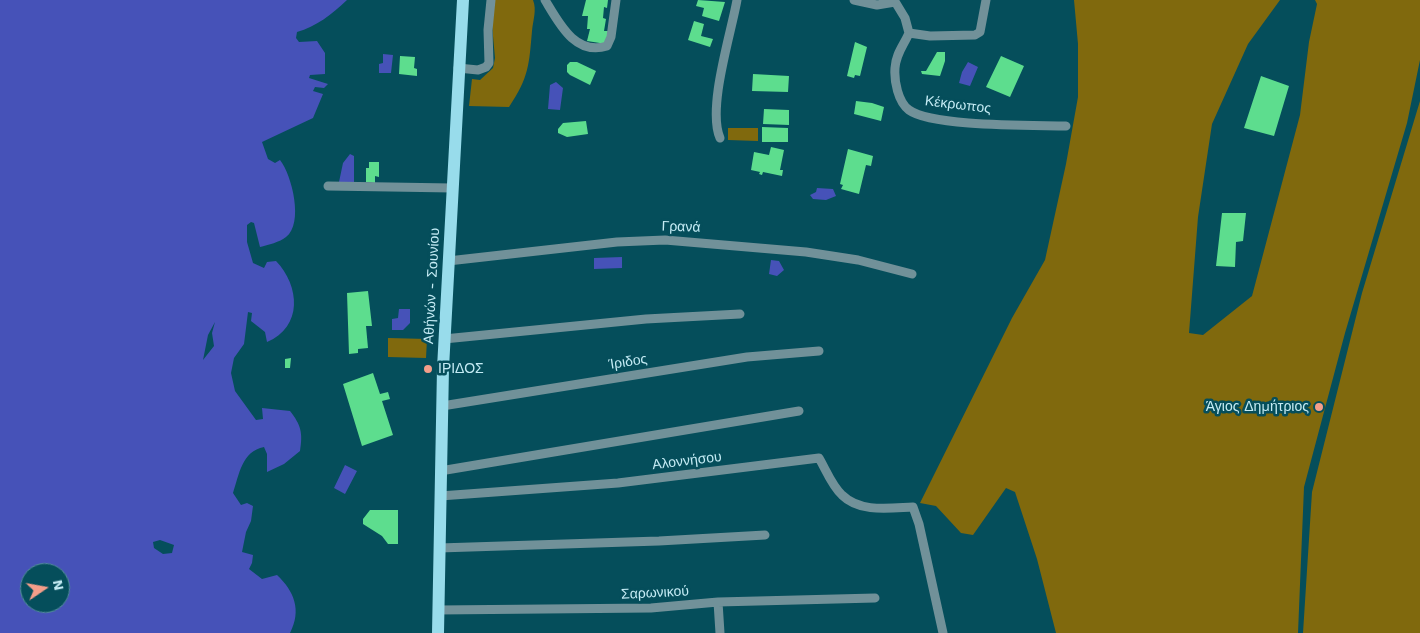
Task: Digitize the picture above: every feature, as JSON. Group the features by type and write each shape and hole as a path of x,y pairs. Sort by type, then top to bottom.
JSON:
{"main road":[{"name":"Αθήνών - Σουνίου","path":"438,633 444,339 463,0"}],"street":[{"path":"458,68 478,70 486,67 489,63 488,30 491,0"},
{"path":"545,0 570,38 578,44 600,48 608,46 616,0"},
{"path":"720,138 717,125 718,96 737,0"},
{"path":"854,0 877,5 895,1 909,33 930,36 975,34 980,32 986,0"},
{"name":"Κέκρωπος","path":"909,33 899,48 895,68 899,97 909,110 924,117 982,124 1066,126"},
{"path":"328,186 452,188"},
{"name":"Γρανά","path":"448,261 617,242 665,240 806,252 858,260 912,274"},
{"path":"444,339 646,318 740,314"},
{"name":"Ίριδος","path":"442,406 747,357 819,351"},
{"path":"440,471 799,411"},
{"name":"Αλοννήσου","path":"440,496 618,483 819,458 841,494 853,503 863,507 913,507 920,524 943,633"},
{"path":"439,548 659,541 765,535"},
{"name":"Σαρωνικού","path":"438,610 651,608 718,602 874,598"},
{"path":"718,602 720,633"}],"shaded area":[{"path":"0,0 347,0 324,19 311,27 297,32 296,38 299,42 317,41 325,53 325,74 310,75 309,78 328,84 324,88 315,87 313,91 323,94 313,118 262,142 268,159 275,163 280,160 289,177 295,211 291,231 281,240 260,247 254,223 251,222 247,225 247,242 253,263 264,268 267,262 276,261 290,282 294,305 292,316 287,327 279,335 267,342 265,332 251,321 252,313 248,312 244,344 234,358 231,373 235,391 256,420 263,419 262,408 290,411 297,421 300,430 300,451 284,464 267,472 267,454 264,447 251,453 242,465 233,493 241,505 247,503 253,506 251,521 246,532 242,552 253,555 249,569 262,579 277,575 292,594 296,609 294,625 290,633 0,633","holes":["215,322 212,333 214,346 203,360 208,335","160,540 174,545 172,553 163,554 154,548 153,542"]},
{"path":"494,0 533,0 535,8 527,70 521,87 509,107 469,106 472,79 480,80 493,68 495,58 492,25"},
{"path":"1074,0 1280,0 1248,44 1212,124 1198,217 1189,333 1203,335 1252,296 1300,115 1309,42 1317,4 1315,0 1420,0 1420,60 1407,123 1345,333 1304,487 1298,633 1056,633 1037,559 1015,492 1006,488 973,535 961,533 936,506 920,503 1012,318 1045,260 1066,164 1078,97 1078,44"},
{"path":"383,54 393,55 391,73 379,73 379,64 383,63"},
{"path":"968,62 978,67 970,86 959,83 962,72"},
{"path":"556,82 563,88 560,110 548,109 550,85"},
{"path":"1420,101 1420,633 1303,633 1312,492 1362,293"},
{"path":"728,128 758,128 758,141 728,140"},
{"path":"350,154 354,156 354,182 339,182 343,163"},
{"path":"817,188 833,189 836,196 826,200 813,199 810,195 816,192"},
{"path":"622,257 622,268 594,269 594,258"},
{"path":"771,260 779,261 784,270 777,276 769,274"},
{"path":"399,309 410,309 410,323 403,330 392,330 392,319 398,318"},
{"path":"388,338 427,339 426,358 388,357"},
{"path":"345,465 357,471 345,494 334,488"}],"building":[{"path":"586,0 608,0 607,8 604,7 603,18 606,19 604,31 608,31 606,44 587,41 590,29 587,29 588,16 582,16"},
{"path":"698,0 725,2 719,21 702,16 704,8 696,6"},
{"path":"694,21 704,24 701,36 713,39 710,47 688,40"},
{"path":"855,42 867,47 860,76 855,75 854,78 847,76"},
{"path":"937,52 945,52 945,61 940,76 922,74 921,71 926,71"},
{"path":"400,56 415,57 414,68 417,69 417,76 399,74"},
{"path":"1001,56 1024,66 1010,97 986,87"},
{"path":"570,62 577,62 596,71 590,85 567,72 567,65"},
{"path":"753,74 789,76 788,92 752,91"},
{"path":"1261,76 1289,86 1274,136 1244,128"},
{"path":"856,101 884,107 881,121 854,114"},
{"path":"764,109 789,110 789,125 763,124"},
{"path":"586,121 588,134 567,137 558,133 558,129 563,123"},
{"path":"762,127 788,128 788,142 762,142"},
{"path":"771,147 784,150 780,170 783,170 782,176 763,172 762,175 759,174 760,172 751,170 754,152 769,155"},
{"path":"848,149 873,156 871,166 866,165 859,194 841,189 843,185 840,184"},
{"path":"369,162 379,162 379,177 375,176 375,183 366,182 366,168 369,168"},
{"path":"1222,213 1246,213 1243,241 1236,242 1235,267 1216,266"},
{"path":"368,291 372,326 366,326 368,348 358,349 358,353 349,354 347,293"},
{"path":"291,358 290,368 285,368 285,359"},
{"path":"373,373 380,394 388,392 390,399 382,401 393,435 362,446 343,384"},
{"path":"370,510 398,510 398,544 388,544 382,536 363,524 363,519"}],"place":[{"name":"ΙΡΙΔΟΣ","path":"428,369"},
{"name":"Άγιος Δημήτριος","path":"1319,407"}]}
